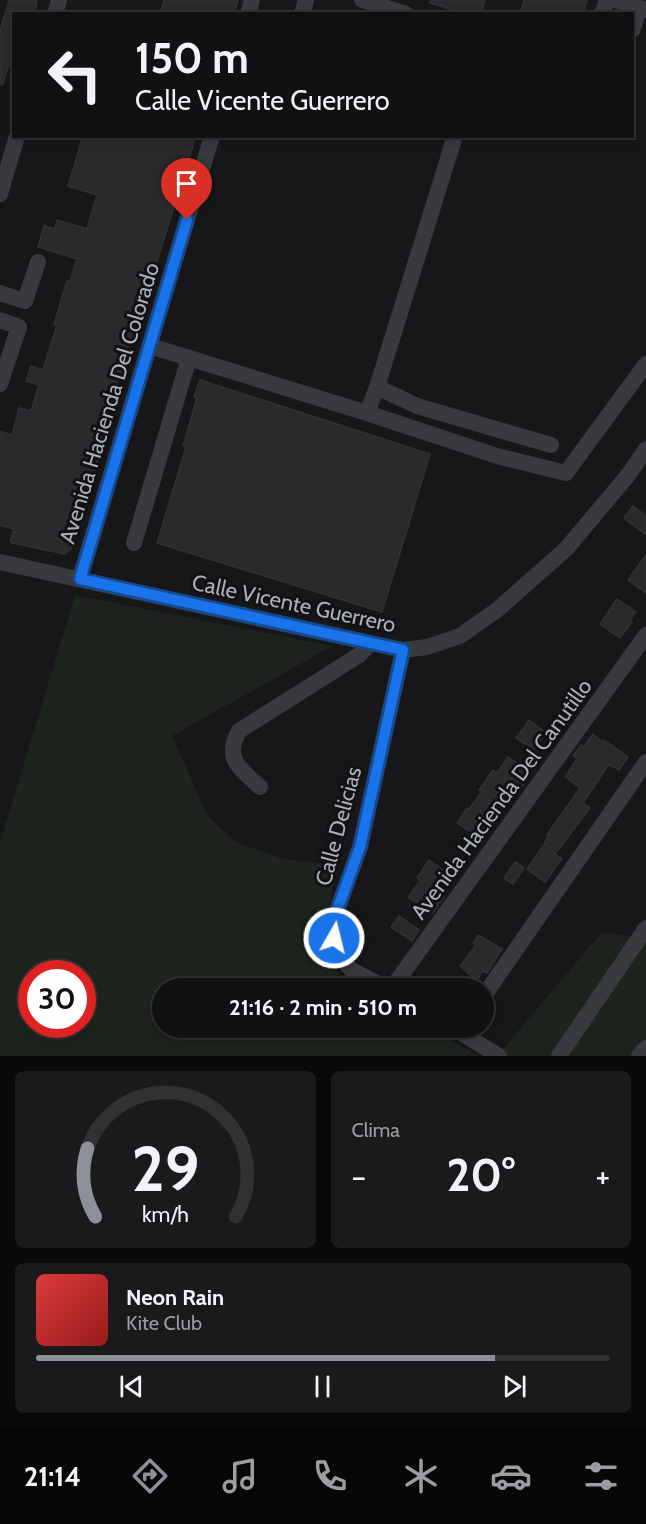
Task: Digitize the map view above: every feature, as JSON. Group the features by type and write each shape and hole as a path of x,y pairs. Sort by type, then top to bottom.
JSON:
{"street":[{"path":"362,0 400,12"},
{"path":"615,0 643,9 634,27"},
{"path":"0,194 16,138"},
{"name":"Avenida Hacienda Del Colorado","path":"80,579 211,138"},
{"path":"367,413 454,138"},
{"path":"0,384 38,262"},
{"path":"0,292 26,301"},
{"path":"0,320 18,327"},
{"path":"150,346 497,456 566,473 646,364"},
{"path":"134,543 189,358"},
{"path":"377,387 417,406 551,445"},
{"name":"Calle Vicente Guerrero","path":"0,562 403,650 427,647 460,636 497,610 566,549 629,474 646,449"},
{"name":"Avenida Hacienda Del Canutillo","path":"397,978 645,640"},
{"path":"260,787 237,765 232,754 233,742 239,731 359,655 371,643"},
{"name":"Calle Delicias","path":"368,978 353,971 341,959 334,938 335,916 360,847 403,650"},
{"path":"494,981 646,762"},
{"path":"559,1056 646,928"},
{"path":"471,1038 499,1056"},
{"path":"639,1056 646,1048"}],"shaded area":[{"path":"75,595 332,646 172,736 208,816 236,842 283,859 326,864 338,869 326,920 325,936 326,950 332,964 344,978 152,978 152,1038 447,1038 479,1056 0,1056 0,843"},
{"path":"602,932 646,939 646,1056 497,1056"}],"building":[{"path":"9,0 36,0 35,12 12,12 12,67 8,66 3,84 0,84 0,31"},
{"path":"164,0 238,0 235,12 161,12"},
{"path":"430,0 485,0 482,12 469,10 468,12 459,12 430,3"},
{"path":"524,0 587,0 584,12 521,12"},
{"path":"82,138 195,138 151,281 148,280 112,402 115,403 114,408 112,413 109,412 94,460 98,461 71,549 65,554 12,543 10,541 14,529 0,525 0,431 12,435 19,408 31,411 39,385 26,381 31,366 43,370 57,325 54,324 67,281 70,281 77,259 38,247 44,226 55,229 57,220 87,229 97,195 68,186"},
{"path":"200,380 430,454 382,612 157,543 186,447 183,446"},
{"path":"633,506 646,516 646,535 624,518"},
{"path":"646,555 646,593 628,580"},
{"path":"617,599 636,612 630,620 632,622 620,638 600,624"},
{"path":"529,720 546,733 534,750 516,738"},
{"path":"593,734 628,757 619,770 609,764 583,803 590,808 555,854 562,859 545,882 527,869 545,843 547,835 580,788 565,777 577,759 573,756"},
{"path":"508,757 531,773 520,790 511,784 497,803 501,805 488,823 492,826 487,834 481,830 477,836 457,823 482,792 479,790 493,770 497,773"},
{"path":"429,860 447,873 437,891 444,897 432,914 408,897 418,884 420,880 417,878"},
{"path":"515,862 524,868 513,884 504,878"},
{"path":"399,916 419,930 412,941 391,927"},
{"path":"478,935 502,949 487,973 482,971 478,978 474,978 460,966 476,945 473,943"}],"route":[{"path":"187,220 80,579 403,650 360,847 335,916 334,938"}]}
